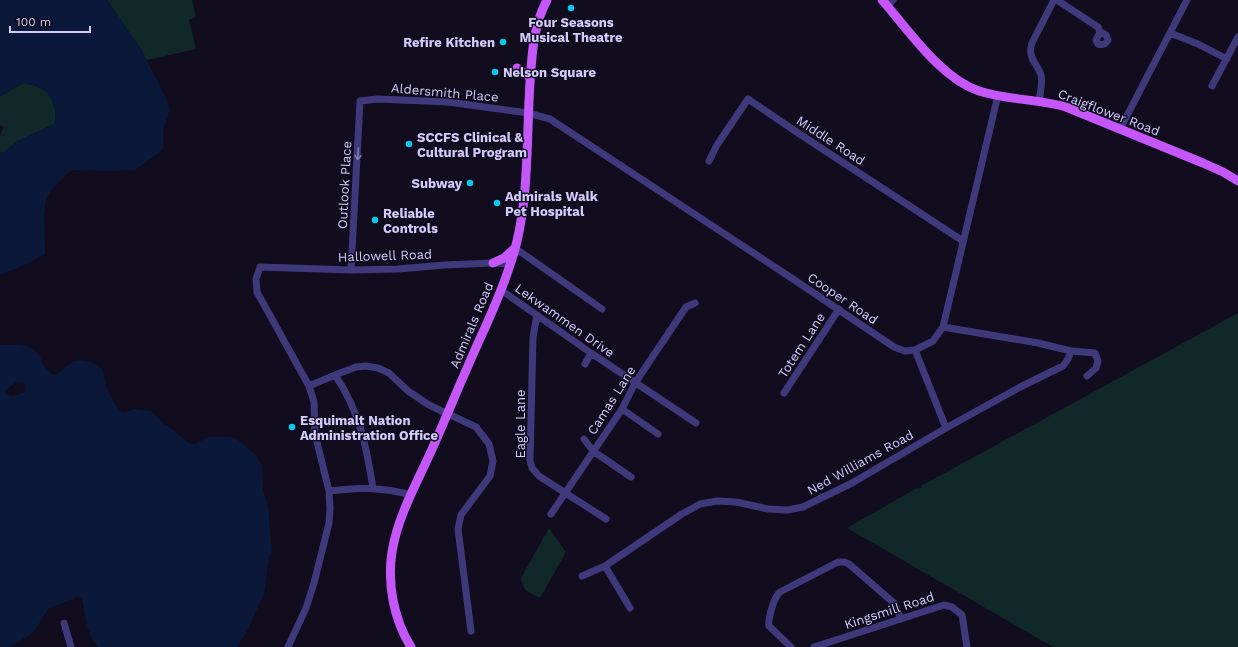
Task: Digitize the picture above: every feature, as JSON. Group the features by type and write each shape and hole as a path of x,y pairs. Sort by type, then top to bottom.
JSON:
{"main road":[{"name":"Admirals Road","path":"411,647 402,630 393,598 390,574 392,552 398,527 411,495 448,414 511,264 519,232 525,192 531,62 536,27 546,0"},
{"name":"Craigflower Road","path":"887,2 939,64 949,74 962,83 973,88 998,95 1039,101 1066,107 1223,172 1238,180"},
{"path":"530,77 517,68 531,62"},
{"path":"493,263 504,258 515,248"}],"street":[{"path":"1039,101 1042,80 1032,58 1031,48 1032,43 1056,0 1098,27 1100,32"},
{"path":"1120,129 1187,0"},
{"path":"1170,33 1198,44 1227,59"},
{"path":"1212,86 1238,37"},
{"path":"946,428 915,350 932,341 943,327 998,95"},
{"name":"Aldersmith Place","path":"360,101 378,99 448,102 528,113"},
{"name":"Middle Road","path":"708,161 748,99 963,241"},
{"name":"Outlook Place","path":"351,270 360,101"},
{"name":"Cooper Road","path":"528,113 550,120 839,309 894,347 905,351 915,350"},
{"path":"515,248 602,309"},
{"name":"Hallowell Road","path":"309,386 259,298 256,287 256,279 260,267 351,270 398,269 493,263 511,264"},
{"name":"Lekwammen Drive","path":"501,290 696,423"},
{"name":"Camas Lane","path":"551,514 622,408 636,383 686,307 695,303"},
{"name":"Totem Lane","path":"784,394 839,309"},
{"name":"Eagle Lane","path":"537,315 533,337 530,460 532,468 539,476 606,520"},
{"path":"943,327 1038,343 1071,351 1095,353 1098,360 1096,368 1087,376"},
{"name":"Ned Williams Road","path":"582,576 605,566 682,514 700,504 717,501 736,502 768,509 788,510 803,507 852,483 946,428 1022,386 1063,366 1071,351"},
{"path":"584,364 592,353"},
{"path":"288,647 306,608 314,583 330,509 329,491 315,434 314,402 309,386 356,367 366,366 378,368 388,373 408,391 429,405 476,427 489,444 493,461 490,476 461,515 458,529 471,631"},
{"path":"336,375 344,388 361,426 367,448 373,488"},
{"path":"622,408 658,434"},
{"path":"584,439 593,451 630,477"},
{"path":"329,491 355,488 373,488 411,495"},
{"path":"791,647 769,626 769,620 776,597 780,592 838,562 849,564 892,602 898,610 901,618"},
{"path":"605,566 630,608"},
{"name":"Kingsmill Road","path":"814,647 942,606 950,606 963,617 967,647"},
{"path":"64,623 71,647"}],"green space":[{"path":"107,0 192,0 196,17 189,20 196,49 147,60"},
{"path":"24,83 41,88 49,94 54,104 55,122 54,124 18,141 4,152 0,153 0,134 4,127 0,125 0,96"},
{"path":"1238,313 1238,647 1053,647 847,528 917,488 922,487 921,486"},
{"path":"549,528 566,552 540,598 525,589 521,578"}],"water":[{"path":"0,0 107,0 142,51 166,98 169,110 163,129 163,148 160,152 135,170 73,170 69,172 52,189 46,200 44,215 45,254 29,263 0,275 0,153 4,152 18,141 54,124 55,111 52,99 48,94 32,85 19,85 0,96"},
{"path":"0,345 23,345 33,349 37,352 44,365 53,375 57,374 76,361 96,364 103,373 109,394 114,403 123,413 134,409 152,411 163,424 168,426 190,444 195,444 208,437 230,437 237,439 255,454 262,466 263,489 268,507 272,552 269,557 264,594 247,631 237,647 98,647 89,630 82,599 77,597 48,609 34,632 29,636 8,647 0,647","holes":["17,382 23,382 26,386 25,392 13,396 8,395 5,391"]}],"place":[{"name":"Four Seasons Musical Theatre","path":"571,8"},
{"name":"Refire Kitchen","path":"503,42"},
{"name":"Nelson Square","path":"495,72"},
{"name":"SCCFS Clinical & Cultural Program","path":"409,144"},
{"name":"Subway","path":"470,183"},
{"name":"Admirals Walk Pet Hospital","path":"497,203"},
{"name":"Reliable Controls","path":"375,220"},
{"name":"Esquimalt Nation Administration Office","path":"292,427"}]}
